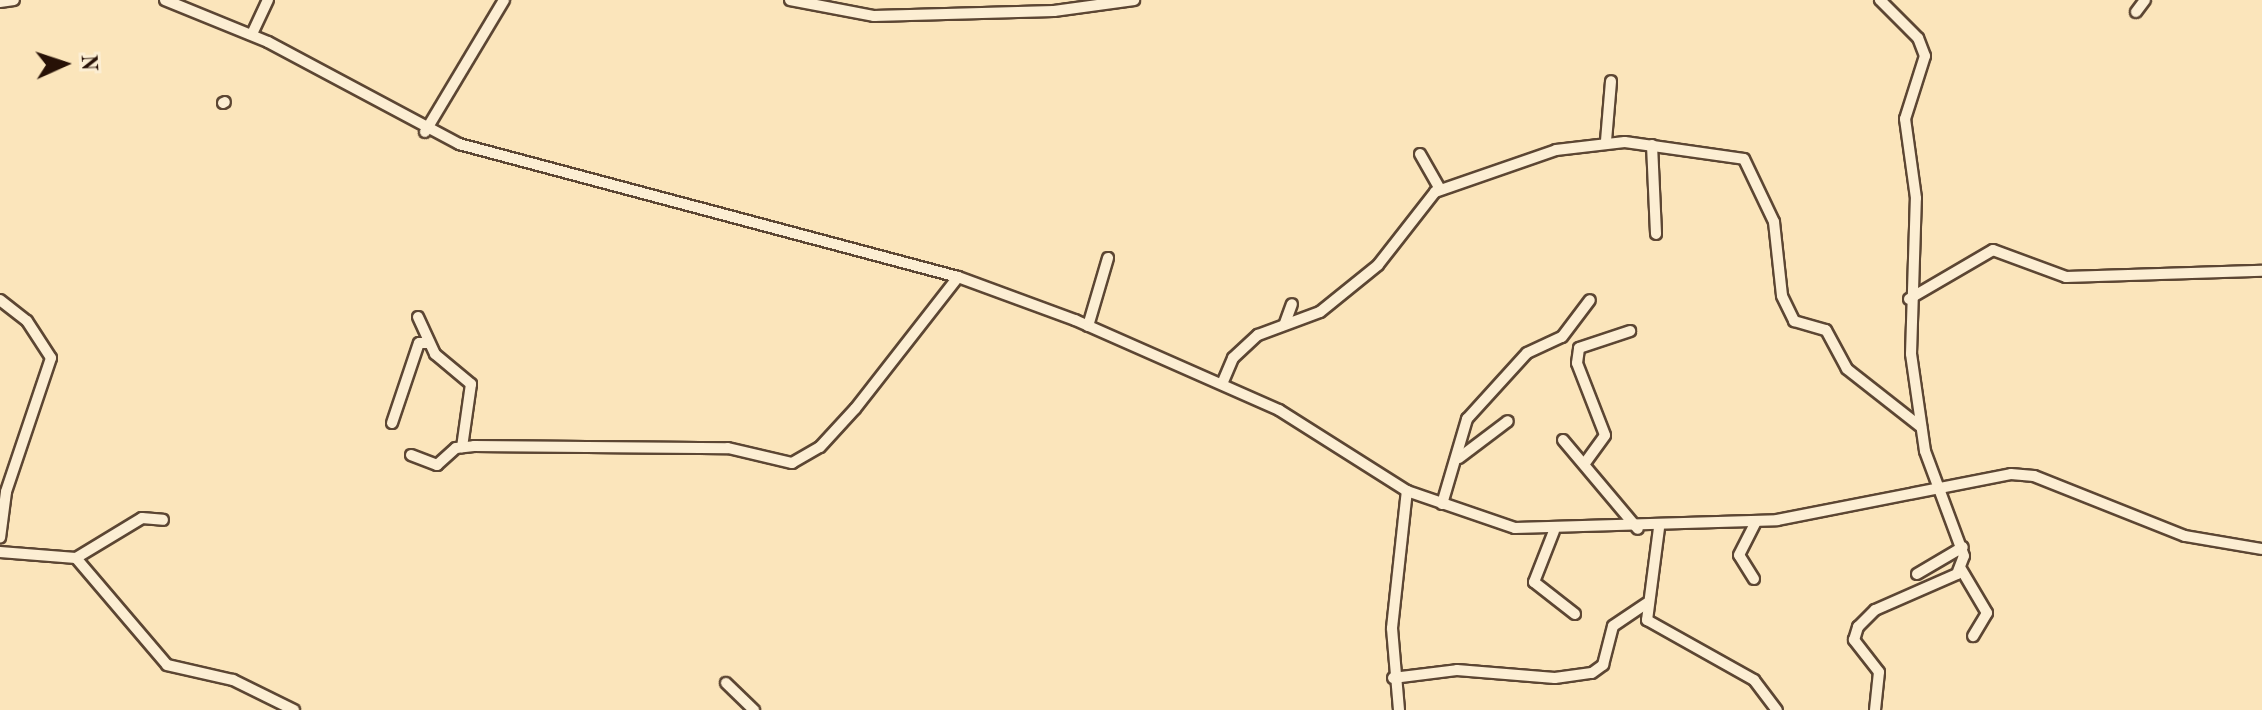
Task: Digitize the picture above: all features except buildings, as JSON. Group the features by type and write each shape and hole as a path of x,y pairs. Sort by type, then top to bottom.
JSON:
{"street":[{"path":"0,2 14,0"},
{"path":"165,0 252,34 425,132 958,277 1088,326 1279,410 1407,491 1515,528 1554,531 1638,529 1756,522 1844,512 1938,489 2034,476 2185,536 2262,549"},
{"path":"252,34 268,0"},
{"path":"425,132 504,0"},
{"path":"790,0 874,16 1054,11 1134,0"},
{"path":"1880,0 1918,38 1925,56 1905,119 1916,198 1909,299 1921,427 1938,489 1963,547 1961,569 1987,613 1973,636"},
{"path":"2136,12 2145,0"},
{"path":"1606,141 1611,81"},
{"path":"1222,384 1243,348 1285,323 1320,312 1378,265 1440,189 1606,141 1744,159 1774,222 1782,296 1794,321 1826,330 1847,369 1921,427"},
{"path":"1652,145 1656,234"},
{"path":"1420,154 1440,189"},
{"path":"1909,299 1993,250 2066,277 2262,271"},
{"path":"1088,326 1108,258"},
{"path":"411,455 437,465 462,447 728,448 792,463 820,447 855,409 958,277"},
{"path":"0,300 27,321 51,358 6,492 0,538"},
{"path":"1442,504 1459,458 1462,430 1476,408 1527,353 1562,337 1590,300"},
{"path":"1285,323 1292,304"},
{"path":"418,317 427,343 471,384 462,447"},
{"path":"1585,463 1605,435 1577,363 1579,348 1630,331"},
{"path":"392,423 419,343 427,343"},
{"path":"1459,458 1508,421"},
{"path":"1563,440 1638,529"},
{"path":"1399,710 1393,678 1407,491"},
{"path":"0,552 76,558 142,518 163,520"},
{"path":"1754,579 1739,555 1756,522"},
{"path":"1659,528 1646,604 1647,620 1754,680 1777,710"},
{"path":"1554,531 1534,582 1575,614"},
{"path":"1917,574 1963,547"},
{"path":"76,558 167,665 233,680 290,709"},
{"path":"1875,710 1879,672 1854,640 1858,627 1875,610 1923,595 1961,569"},
{"path":"1393,678 1457,670 1555,678 1592,673 1603,665 1613,626 1646,604"},
{"path":"726,683 754,710"}]}
